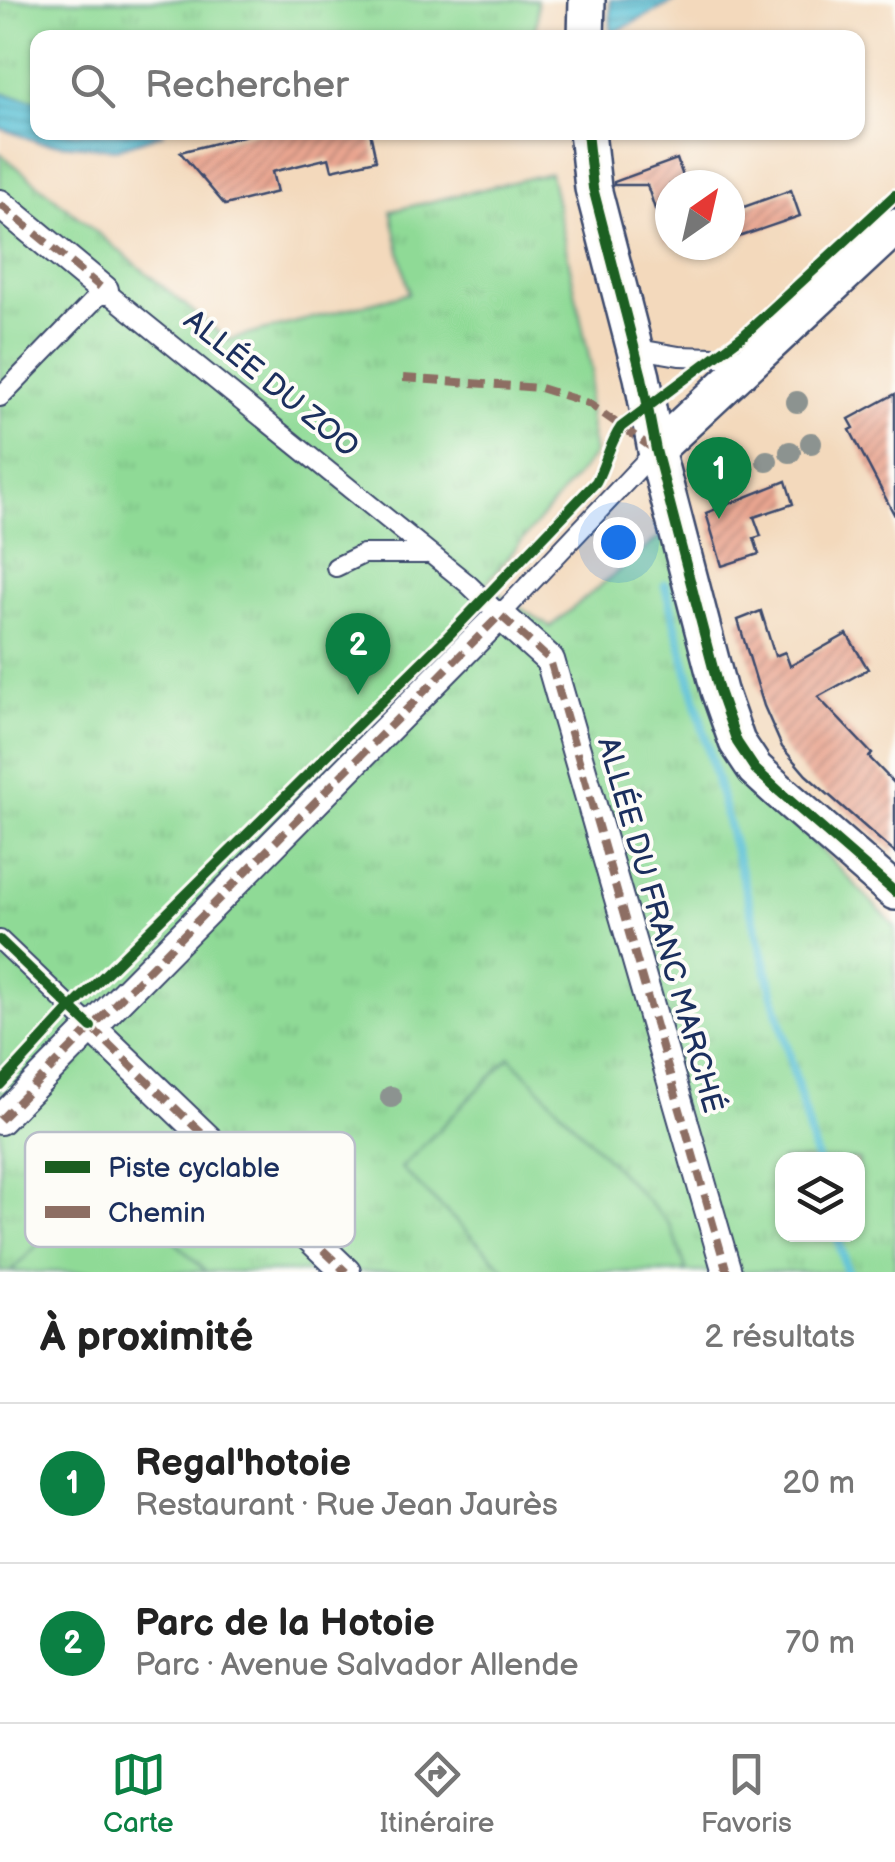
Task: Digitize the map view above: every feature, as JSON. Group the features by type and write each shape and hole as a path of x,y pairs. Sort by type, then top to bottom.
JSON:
{"street":[{"path":"586,30 588,0"},
{"path":"588,140 594,188 642,377 656,450 719,690 737,742 755,769 895,892"},
{"name":"ALLÉE DU ZOO","path":"0,204 104,290"},
{"path":"656,450 895,227"},
{"path":"0,1120 500,614"},
{"name":"ALLÉE DU FRANC MARCHÉ","path":"500,614 550,660 727,1272"},
{"path":"91,1027 200,1132"},
{"path":"320,1247 346,1272"}],"lane":[{"path":"0,397 104,290"},
{"name":"ALLÉE DU ZOO","path":"104,290 500,614"},
{"path":"632,348 679,356 757,358"},
{"path":"500,614 656,450"},
{"path":"336,567 363,554 426,554"},
{"path":"0,940 91,1027"}],"green space":[{"path":"0,0 537,0 534,30 30,30 30,105 0,99"},
{"path":"0,153 228,340 409,293 391,211 550,173 592,371 588,403 594,455 485,585 550,627 666,532 737,763 895,926 895,1272 0,1272"},
{"path":"510,1057 670,1225 686,1268 682,1272 508,1272 401,1168"},
{"path":"35,1247 180,1247 206,1272 11,1272"}],"water":[{"path":"610,0 678,0 619,30 611,30"},
{"path":"0,93 30,99 30,139 0,128"},
{"path":"33,140 143,140 116,149"}],"building":[{"path":"227,140 372,140 376,160 332,170 329,158 272,172 277,192 225,205 180,152"},
{"path":"677,159 681,170 655,170 655,209 647,185 614,182"},
{"path":"791,190 800,216 745,235 745,207"},
{"path":"895,394 895,516 850,430 854,428 849,419"},
{"path":"786,481 793,504 754,517 761,536 754,538 759,554 722,566 706,513"},
{"path":"761,611 775,656 785,652 790,666 847,634 868,669 818,697 895,784 895,853 806,775 782,747 764,706 738,620"}],"waterway":[{"path":"665,585 815,1152"},
{"path":"839,1242 847,1272"}],"marked path":[{"path":"0,204 104,290"},
{"path":"403,378 540,388 588,403 655,450"},
{"path":"0,1120 500,615 550,660 727,1272"},
{"path":"91,1027 200,1132"},
{"path":"320,1247 346,1272"}],"cycle path":[{"path":"588,140 593,188 642,377 656,450 719,691 737,742 755,769 895,892"},
{"path":"0,1085 71,1008 448,636 596,482 621,427 745,334 895,195"},
{"path":"0,940 91,1027"}],"place":[{"name":"Regal'hotoie","path":"719,519"},
{"name":"Parc de la Hotoie","path":"358,695"}]}
